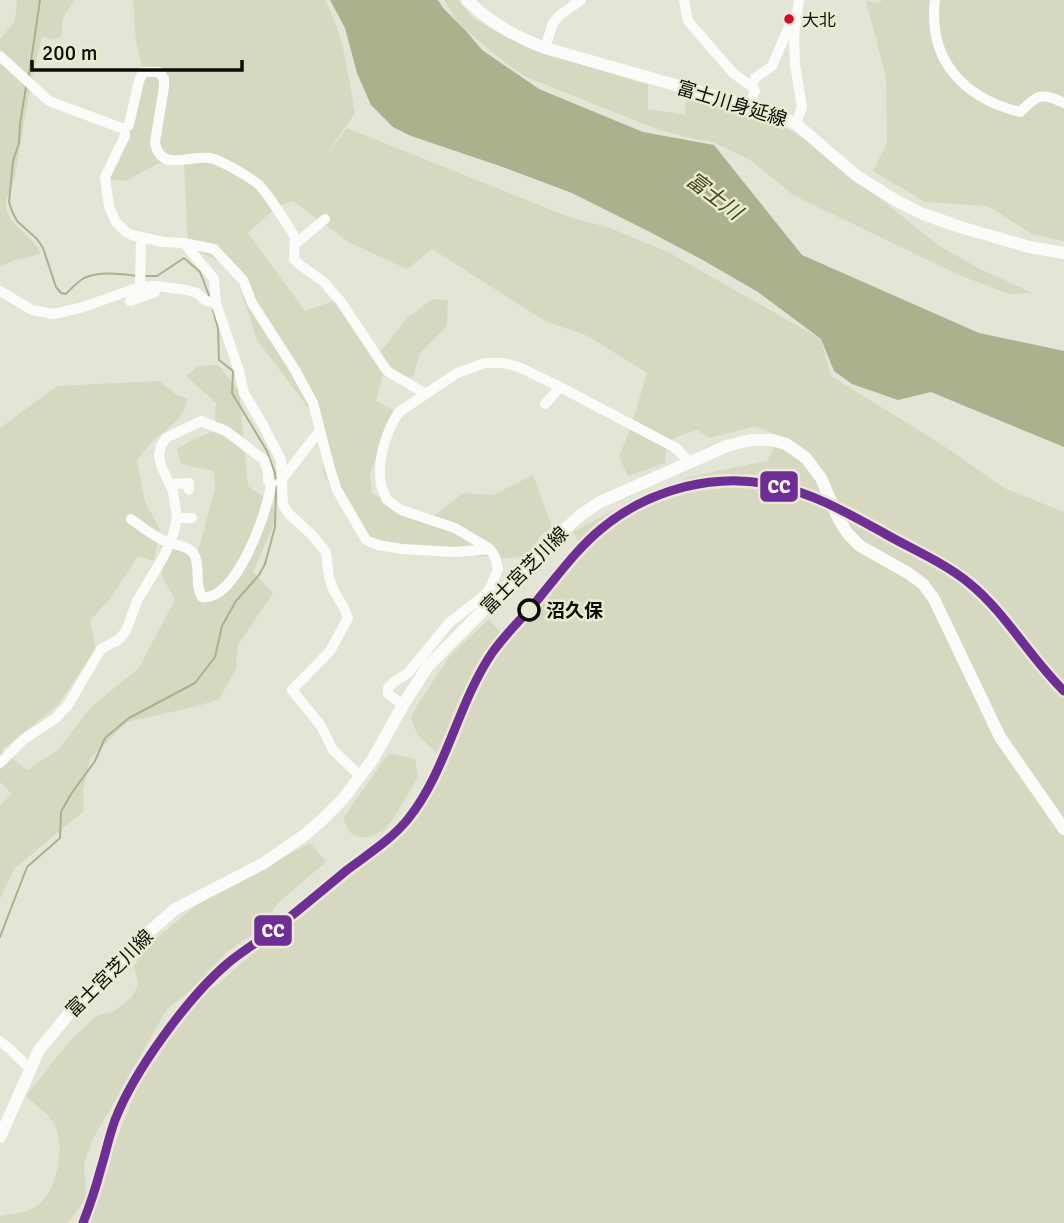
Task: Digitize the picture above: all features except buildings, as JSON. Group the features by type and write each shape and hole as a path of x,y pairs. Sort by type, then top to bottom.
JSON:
{"main road":[{"name":"富士川身延線","path":"467,0 482,15 522,40 773,113 796,124 857,176 923,214 1028,247 1064,253"},
{"name":"富士宮芝川線","path":"0,1137 39,1050 53,1031 148,933 176,909 264,863 324,818 361,777 428,666 567,527 600,502 727,446 750,440 772,440 786,444 806,458 821,478 839,520 860,547 923,584 934,600 1000,737 1064,829"}],"street":[{"path":"545,48 553,23 559,15 581,0"},
{"path":"684,0 688,21 733,73 755,91 749,106"},
{"path":"935,0 934,14 940,52 954,74 975,94 1004,108 1020,112 1037,97 1064,103"},
{"path":"752,87 755,78 772,66 798,3"},
{"path":"796,124 802,107 795,65 794,37 798,3"},
{"path":"0,56 49,101 124,129"},
{"path":"124,129 129,125 143,72 159,72 164,79 164,87 156,149 166,160 175,161 198,156 211,158 260,185 292,232 295,239 293,259 324,282 341,302 387,371 426,394"},
{"path":"124,129 125,136 105,177 109,207 116,222 126,232 141,238 214,249 243,280 252,303 313,402 337,490 366,540 378,545 454,552 490,549"},
{"path":"294,245 326,219"},
{"path":"141,238 141,281"},
{"path":"131,519 156,538 190,550 194,554 199,592 202,597 209,598 219,592 234,576 249,552 276,483 281,460 244,393 239,371 212,302 214,279 184,243"},
{"path":"141,281 157,290"},
{"path":"0,291 32,310 53,314 80,308 141,281"},
{"path":"130,301 157,290 186,290 212,302"},
{"path":"403,705 388,694 388,688 408,673 449,623 486,594 498,569 490,549 455,528 401,510 387,500 381,482 382,463 386,438 399,412 457,373 485,362 503,363 519,367 560,387 676,448 689,462"},
{"path":"545,404 560,387"},
{"path":"0,763 24,739 62,712 101,649 118,640 126,631 137,601 164,555 177,518 173,491 161,466 159,455 166,438 201,421 226,431 264,460 268,481 276,483"},
{"path":"276,483 320,430"},
{"path":"170,484 189,483 189,490"},
{"path":"276,483 289,514 326,552 329,578 348,618 330,651 292,690 321,726 333,750 361,777"},
{"path":"177,518 192,518"},
{"path":"0,1041 30,1069"}],"shaded area":[{"path":"17,0 74,0 62,20 62,36 54,40 42,37 15,176 6,203 11,219 41,254 0,266 0,39 15,21"},
{"path":"133,0 325,0 341,41 355,113 320,164 347,128 569,217 610,228 668,252 821,339 831,376 941,444 1004,488 1064,512 1064,1223 89,1223 110,1155 140,1082 196,996 216,986 279,930 392,843 416,815 445,761 417,734 411,718 449,657 489,619 508,641 585,553 573,532 614,510 689,477 767,461 780,437 755,426 710,438 697,430 673,439 665,463 628,476 619,457 647,373 588,336 545,321 432,249 407,269 350,243 293,201 276,207 248,233 305,311 339,299 377,356 408,317 433,299 448,300 447,326 420,353 413,377 382,376 376,401 393,410 370,475 372,493 409,516 434,516 463,493 493,495 533,475 552,527 542,534 525,557 502,558 364,545 324,474 317,419 257,340 234,269 188,246 184,165 159,163 126,181 110,179 130,130 143,72 136,40"},
{"path":"444,0 458,0 473,18 508,38 648,85 648,109 685,115 686,97 777,123 807,140 938,245 980,269 1033,293 1009,294 959,275 793,195 750,160 713,142 657,129 526,77 459,24"},
{"path":"882,0 1064,0 1064,241 1032,234 988,206 925,202 873,171 887,143 886,77 866,1 879,3"},
{"path":"218,365 239,391 248,486 273,504 275,521 253,572 273,593 238,645 236,669 219,699 127,722 90,759 83,791 84,811 15,868 0,899 0,805 12,794 0,782 0,428 57,386 159,381 187,399 179,418 152,442 137,460 145,502 160,529 154,561 138,556 112,596 90,621 96,649 58,705 2,750 27,770 58,750 91,707 138,669 175,600 162,576 161,544 198,551 215,489 214,471 181,464 177,449 214,431 216,403 186,376 198,366"},
{"path":"389,753 415,759 418,777 392,821 383,831 369,837 359,837 349,832 343,818"},
{"path":"310,843 326,862 277,904 262,928 227,952 191,990 167,1009 93,1139 84,1163 86,1198 68,1223 0,1223 0,1216 36,1207 49,1191 58,1168 59,1143 53,1122 26,1096 68,1043 96,1016 113,1012 132,997 138,985 134,966 147,946 198,904"}],"water":[{"name":"富士川","path":"330,0 438,0 482,50 539,89 643,132 714,145 802,255 979,333 1064,351 1064,447 931,392 898,400 852,384 834,371 821,339 758,292 701,259 572,193 411,136 393,127 371,105 357,73 345,28"}],"waterway":[{"path":"29,75 40,0"},
{"path":"26,87 9,202 17,221 43,248 56,287 61,293 66,294 81,280 97,274 137,276"},
{"path":"146,276 157,276 184,258 200,272 210,298"},
{"path":"213,310 218,328 219,360 233,371 232,393 267,451 276,479"},
{"path":"0,937 27,867 60,838 61,812 95,761 105,738 129,718 195,683 215,657 222,626 236,601 265,564 275,527 276,484"}],"transit line":[{"name":"CC","path":"83,1223 113,1126 124,1101 149,1058 180,1015 212,977 228,963 275,929 401,827 433,780 470,694 492,653 584,545 601,529 640,503 684,487 731,481 777,486 818,499 959,575 995,608 1064,691"}],"place":[{"name":"大北","path":"789,19"},
{"name":"沼久保","path":"529,610"}]}
